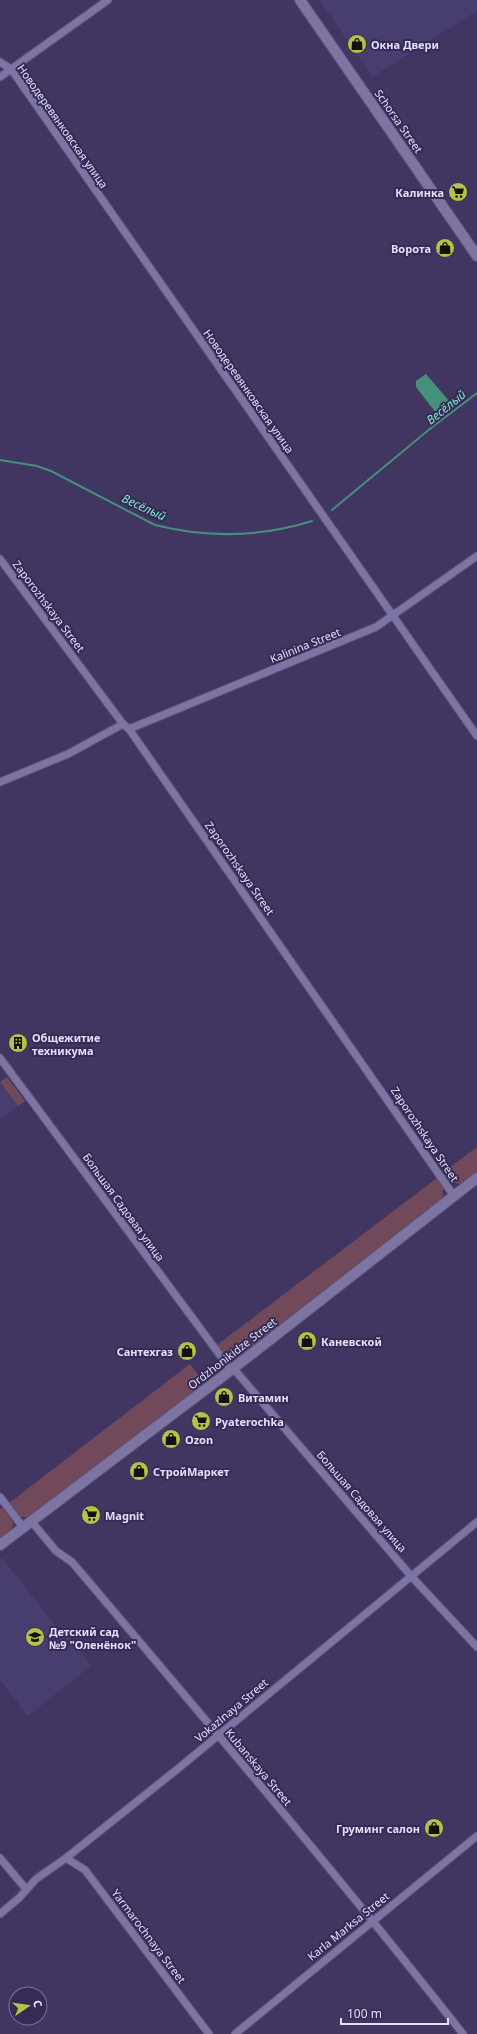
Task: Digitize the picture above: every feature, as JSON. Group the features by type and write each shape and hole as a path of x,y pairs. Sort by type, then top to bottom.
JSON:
{"main road":[{"name":"Schorsa Street","path":"300,0 477,256"},
{"name":"Ordzhonikidze Street","path":"0,1545 232,1369 477,1178"}],"street":[{"path":"0,76 108,0"},
{"name":"Новодеревянковская улица","path":"0,62 11,69 477,736"},
{"name":"Kalinina Street","path":"0,782 68,754 126,727 376,628 477,556"},
{"name":"Zaporozhskaya Street","path":"0,559 126,727 269,928 454,1196"},
{"name":"Большая Садовая улица","path":"0,1058 232,1369 411,1576 477,1647"},
{"path":"0,1498 23,1527"},
{"name":"Kubanskaya Street","path":"31,1521 56,1551 72,1562 373,1919 462,2034"},
{"name":"Vokazlnaya Street","path":"0,1914 36,1879 66,1858 218,1735 477,1522"},
{"name":"Karla Marksa Street","path":"235,2034 373,1919 477,1836"},
{"path":"0,1858 26,1889"},
{"name":"Yarmarochnaya Street","path":"66,1858 84,1870 209,2034"}],"shaded area":[{"path":"320,0 477,0 477,11 372,77"},
{"path":"7,1077 25,1101 18,1106 0,1082"},
{"path":"0,1082 18,1106 0,1120"},
{"path":"477,1147 477,1171 460,1184 450,1182 442,1173"},
{"path":"437,1178 443,1187 443,1197 231,1363 217,1345"},
{"path":"190,1364 204,1383 28,1517 19,1517 9,1503"},
{"path":"2,1508 13,1522 13,1525 11,1530 0,1539 0,1509"},
{"name":"Детский сад №9 \"Оленёнок\"","path":"2,1558 59,1630 63,1627 91,1666 28,1716 0,1680 0,1559"}],"water":[{"path":"426,374 450,402 449,407 439,414 436,413 416,387 416,381"}],"waterway":[{"name":"Весёлый","path":"332,510 431,428 477,393"},
{"name":"Весёлый","path":"0,460 37,466 51,471 155,525 175,529 214,534 254,533 312,521"}],"place":[{"name":"Окна Двери","path":"357,44"},
{"name":"Калинка","path":"458,192"},
{"name":"Ворота","path":"445,248"},
{"name":"Общежитие техникума","path":"18,1043"},
{"name":"Каневской","path":"307,1341"},
{"name":"Сантехгаз","path":"187,1351"},
{"name":"Витамин","path":"224,1397"},
{"name":"Pyaterochka","path":"201,1421"},
{"name":"Ozon","path":"171,1439"},
{"name":"СтройМаркет","path":"139,1471"},
{"name":"Magnit","path":"91,1515"},
{"name":"Детский сад №9 \"Оленёнок\"","path":"35,1637"},
{"name":"Груминг салон","path":"434,1828"}]}
